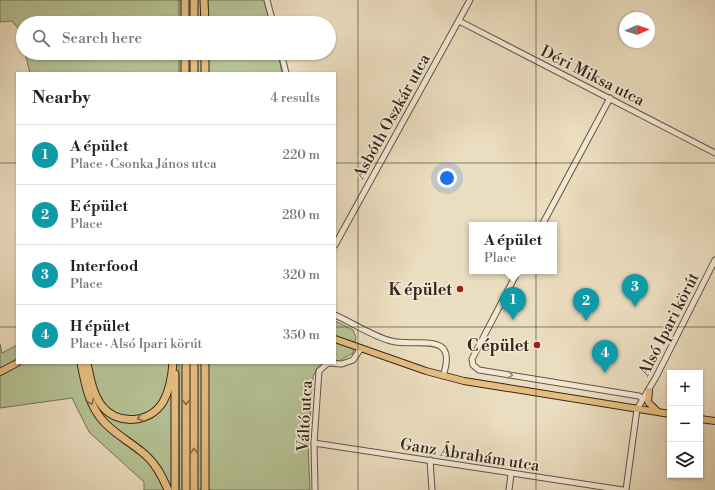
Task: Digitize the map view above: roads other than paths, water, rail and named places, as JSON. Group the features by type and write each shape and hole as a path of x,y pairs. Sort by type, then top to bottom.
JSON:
{"highway":[{"path":"185,0 185,16"},
{"path":"194,0 194,16"},
{"path":"204,0 205,16"},
{"path":"185,60 185,72"},
{"path":"194,60 194,72"},
{"path":"205,60 206,72"},
{"path":"82,364 95,395 103,407 114,416 128,420 146,417 156,410 162,402 171,383 174,364"},
{"path":"82,364 91,402 99,416 110,428 150,460 157,468 168,490"},
{"path":"174,364 175,490"},
{"path":"186,364 186,490"},
{"path":"194,364 194,490"},
{"path":"205,364 205,490"}],"main road":[{"path":"336,339 443,376 464,381 667,414"},
{"path":"0,372 16,364"},
{"path":"648,391 648,404 658,412"},
{"path":"703,419 715,421"}],"street":[{"path":"267,0 271,16"},
{"name":"Asbóth Oszkár utca","path":"336,243 470,0"},
{"name":"Déri Miksa utca","path":"459,21 715,153"},
{"path":"283,60 286,72"},
{"path":"544,222 610,98"},
{"name":"Alsó Ipari körút","path":"637,409 648,391 715,260"},
{"name":"Alsó Ipari körút","path":"516,274 472,359 473,365 479,370 639,396 643,400"},
{"path":"336,315 390,341 429,342 439,345 445,350 447,357 443,376"},
{"name":"Váltó utca","path":"336,364 342,364 353,360 361,348"},
{"name":"Váltó utca","path":"315,490 314,443 319,371 327,364"},
{"path":"626,490 637,409"},
{"name":"Ganz Ábrahám utca","path":"314,443 623,490"},
{"path":"430,460 432,490"},
{"path":"509,490 511,474"}],"place":[{"name":"K épület","path":"460,289"},
{"name":"Interfood","path":"635,307"},
{"name":"A épület","path":"513,320"},
{"name":"E épület","path":"586,321"},
{"name":"C épület","path":"537,345"},
{"name":"H épület","path":"605,373"}]}
